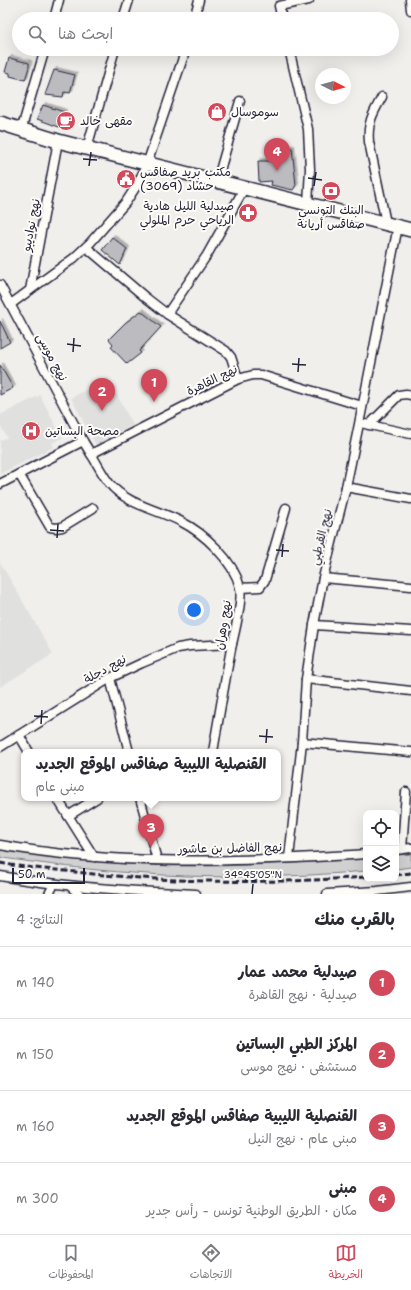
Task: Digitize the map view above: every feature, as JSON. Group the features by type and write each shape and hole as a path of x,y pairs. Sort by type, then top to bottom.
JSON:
{"main road":[{"path":"0,123 58,141 411,230"}],"street":[{"path":"56,12 59,0"},
{"path":"125,12 129,0"},
{"path":"196,12 199,0"},
{"path":"280,12 279,6 309,0"},
{"path":"410,0 411,10"},
{"path":"21,130 42,56"},
{"path":"87,148 113,56"},
{"path":"11,304 74,258 86,247 126,202 137,185 147,164 184,56"},
{"path":"291,56 308,129 310,169 308,204"},
{"path":"382,97 370,120 368,131 369,142 392,225"},
{"path":"217,181 240,101"},
{"name":"نهج نواديبو","path":"30,290 58,141"},
{"path":"167,314 207,254 245,188"},
{"name":"نهج القرطبي","path":"289,858 302,742 306,679 314,625 323,578 360,424 392,225"},
{"path":"86,247 167,314 226,350 231,357 238,380"},
{"name":"نهج موسى","path":"0,285 83,441"},
{"name":"نهج القاهرة","path":"91,454 238,380 253,375 261,375 362,406"},
{"path":"369,425 398,395 411,395"},
{"path":"360,424 411,434"},
{"path":"0,484 83,441 91,454"},
{"name":"نهج وهران","path":"91,454 109,483 120,493 133,502 181,521 205,536 222,555 232,570 240,588 239,610 214,749"},
{"path":"19,474 50,527 62,527 93,508"},
{"path":"346,487 411,500"},
{"path":"240,588 260,587 265,580 286,508"},
{"path":"323,578 411,586"},
{"path":"314,625 411,631"},
{"name":"نهج دجلة","path":"0,747 110,678 142,663 178,648 232,644"},
{"path":"110,678 127,749"},
{"path":"306,679 411,690"},
{"path":"19,735 27,749"},
{"path":"302,742 411,752"},
{"path":"406,792 399,849 411,848"},
{"path":"59,801 94,857"},
{"path":"68,816 92,801"},
{"path":"141,801 157,860"},
{"name":"نهج الفاضل بن عاشور","path":"0,845 94,857 157,860 229,861 363,854"},
{"path":"0,876 70,886 196,894"},
{"path":"49,894 54,884"},
{"path":"70,886 79,894"},
{"path":"327,894 377,893 411,887"}],"shaded area":[{"path":"108,378 133,425 96,445 71,398"},
{"name":"مصحة البساتين","path":"40,395 62,438 52,443 54,447 0,474 0,441 7,437 0,425 0,415"},
{"path":"0,562 53,654 0,687"},
{"path":"0,849 106,862 170,866 254,865 363,858 363,871 250,877 162,875 84,869 0,857"},
{"path":"411,854 411,867 399,869 399,855"}],"building":[{"path":"9,58 29,63 25,80 10,76 10,73 5,72"},
{"path":"54,70 75,75 70,93 64,92 63,97 45,95"},
{"path":"43,105 64,112 59,127 37,119"},
{"path":"292,148 296,185 293,190 271,185 272,181 259,182 258,161 277,161 277,149"},
{"path":"112,237 127,249 120,265 102,250"},
{"path":"141,311 161,327 139,351 141,353 127,364 111,347 113,344 109,339 125,323"},
{"path":"0,321 10,342 0,348"},
{"path":"0,365 13,388 0,395"}],"railway":[{"path":"0,863 111,876 184,880 293,881 363,877"},
{"path":"399,875 411,873"}],"place":[{"name":"سوموسال","path":"217,112"},
{"name":"مقهى خالد","path":"66,121"},
{"name":"مبنى","path":"277,171"},
{"name":"مكتب بريد صفاقس حشاد (3069)","path":"126,179"},
{"name":"البنك التونسي صفاقس أريانة","path":"331,191"},
{"name":"صيدلية الليل هادية الرياحي حرم الملولي","path":"248,213"},
{"name":"صيدلية محمد عمار","path":"154,402"},
{"name":"المركز الطبي البساتين","path":"102,411"},
{"name":"مصحة البساتين","path":"31,431"},
{"name":"القنصلية الليبية صفاقس الموقع الجديد","path":"151,847"}]}
